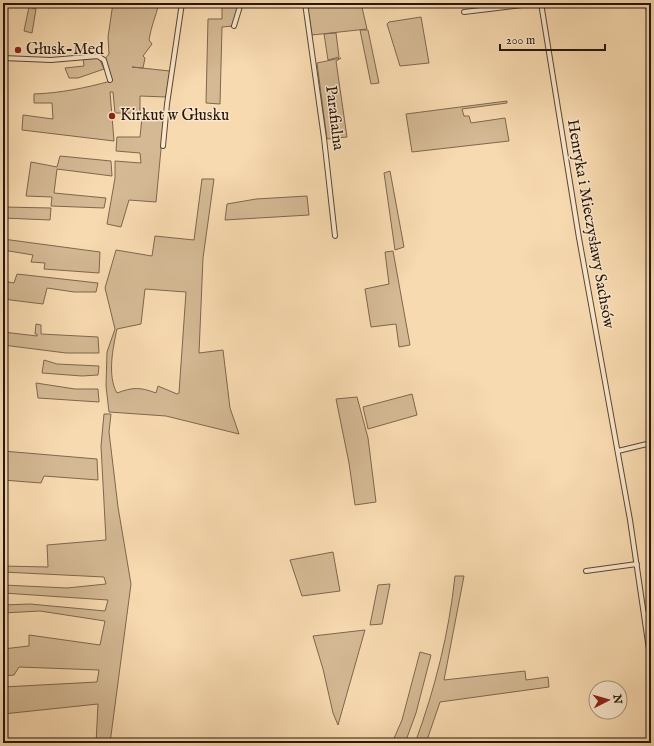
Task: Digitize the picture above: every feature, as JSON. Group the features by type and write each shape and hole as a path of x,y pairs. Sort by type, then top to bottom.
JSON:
{"street":[{"path":"3,3 3,54"},
{"path":"163,146 167,104 182,3"},
{"path":"234,26 241,3"},
{"name":"Parafialna","path":"305,3 324,138 335,236"},
{"path":"464,12 538,3"},
{"name":"Henryka i Mieczysławy Sachsów","path":"541,3 578,234 618,450 645,614 651,663"},
{"path":"3,58 52,60 98,56 104,60 110,80"},
{"path":"618,450 651,443"},
{"path":"586,571 637,564"},
{"path":"645,614 651,613"}],"shaded area":[{"path":"113,3 159,3 149,40 152,44 143,56 145,58 143,68 132,67 170,71 166,97 140,96 140,113 115,113 113,92 110,92 114,141 22,130 23,115 53,119 52,103 34,103 34,94 73,90 111,81 105,59 109,54 108,37"},
{"path":"237,3 240,3 233,26 222,27 220,104 206,103 208,19 222,19 222,7 237,7"},
{"path":"307,3 361,3 367,29 312,35"},
{"path":"645,3 651,3 651,26 649,27"},
{"path":"29,7 36,9 32,33 24,31"},
{"path":"421,17 429,63 400,66 387,24 389,22"},
{"path":"360,30 368,30 379,83 371,84"},
{"path":"336,33 339,57 328,60 324,34"},
{"path":"83,58 99,58 104,69 78,78 69,78 65,68 84,66"},
{"path":"341,58 336,61 347,137 327,139 317,63"},
{"path":"507,101 507,103 462,109 464,116 469,116 471,123 505,118 509,141 412,152 406,114"},
{"path":"142,117 164,117 156,202 129,200 121,227 107,224 115,178 115,161 141,163 140,153 116,151 117,137 140,137"},
{"path":"60,156 111,161 112,176 57,169 54,193 106,198 104,208 51,206 52,197 26,196 31,162 57,167"},
{"path":"390,171 404,247 395,250 384,173"},
{"path":"202,179 214,179 203,258 199,353 223,350 230,408 239,434 166,416 109,412 106,386 107,352 115,329 105,288 116,250 152,256 155,236 194,240","holes":["145,289 186,292 179,393 177,394 158,386 156,393 136,388 117,393 112,378 112,361 117,329 141,324"]},
{"path":"307,196 309,215 225,220 227,204 256,199"},
{"path":"3,207 51,208 50,220 3,218"},
{"path":"3,239 100,252 99,273 44,269 45,263 31,262 33,255 3,250"},
{"path":"393,251 410,345 399,347 396,324 371,327 365,289 389,284 385,252"},
{"path":"17,274 98,283 96,292 74,292 47,288 43,304 3,299 3,281 14,283"},
{"path":"36,324 41,325 41,334 98,337 99,353 66,353 3,345 3,332 37,336 37,334 35,334"},
{"path":"44,360 57,364 99,366 98,375 82,376 42,373"},
{"path":"36,383 75,389 98,389 99,402 38,398"},
{"path":"412,394 417,415 368,429 363,407"},
{"path":"357,397 368,438 376,502 355,505 349,463 336,399"},
{"path":"104,414 111,414 109,432 118,507 131,584 110,743 96,743 98,704 3,714 3,687 97,682 99,670 19,667 14,675 3,676 3,649 29,646 29,635 100,645 105,621 40,611 3,613 3,605 30,604 105,611 108,600 3,593 3,585 67,588 106,584 104,577 3,572 3,566 48,567 47,545 106,540 101,446"},
{"path":"3,451 97,459 98,480 44,476 41,483 3,480"},
{"path":"333,552 340,591 302,596 290,560"},
{"path":"455,576 464,576 444,680 525,671 526,680 548,677 549,687 440,702 426,743 415,743 429,702 440,661 449,619"},
{"path":"390,584 382,624 370,625 378,585"},
{"path":"365,630 338,725 333,713 323,669 313,636"},
{"path":"420,652 431,655 416,713 405,743 392,743 402,720"}],"place":[{"name":"Głusk-Med","path":"18,50"},
{"name":"Kirkut w Głusku","path":"112,116"}]}
